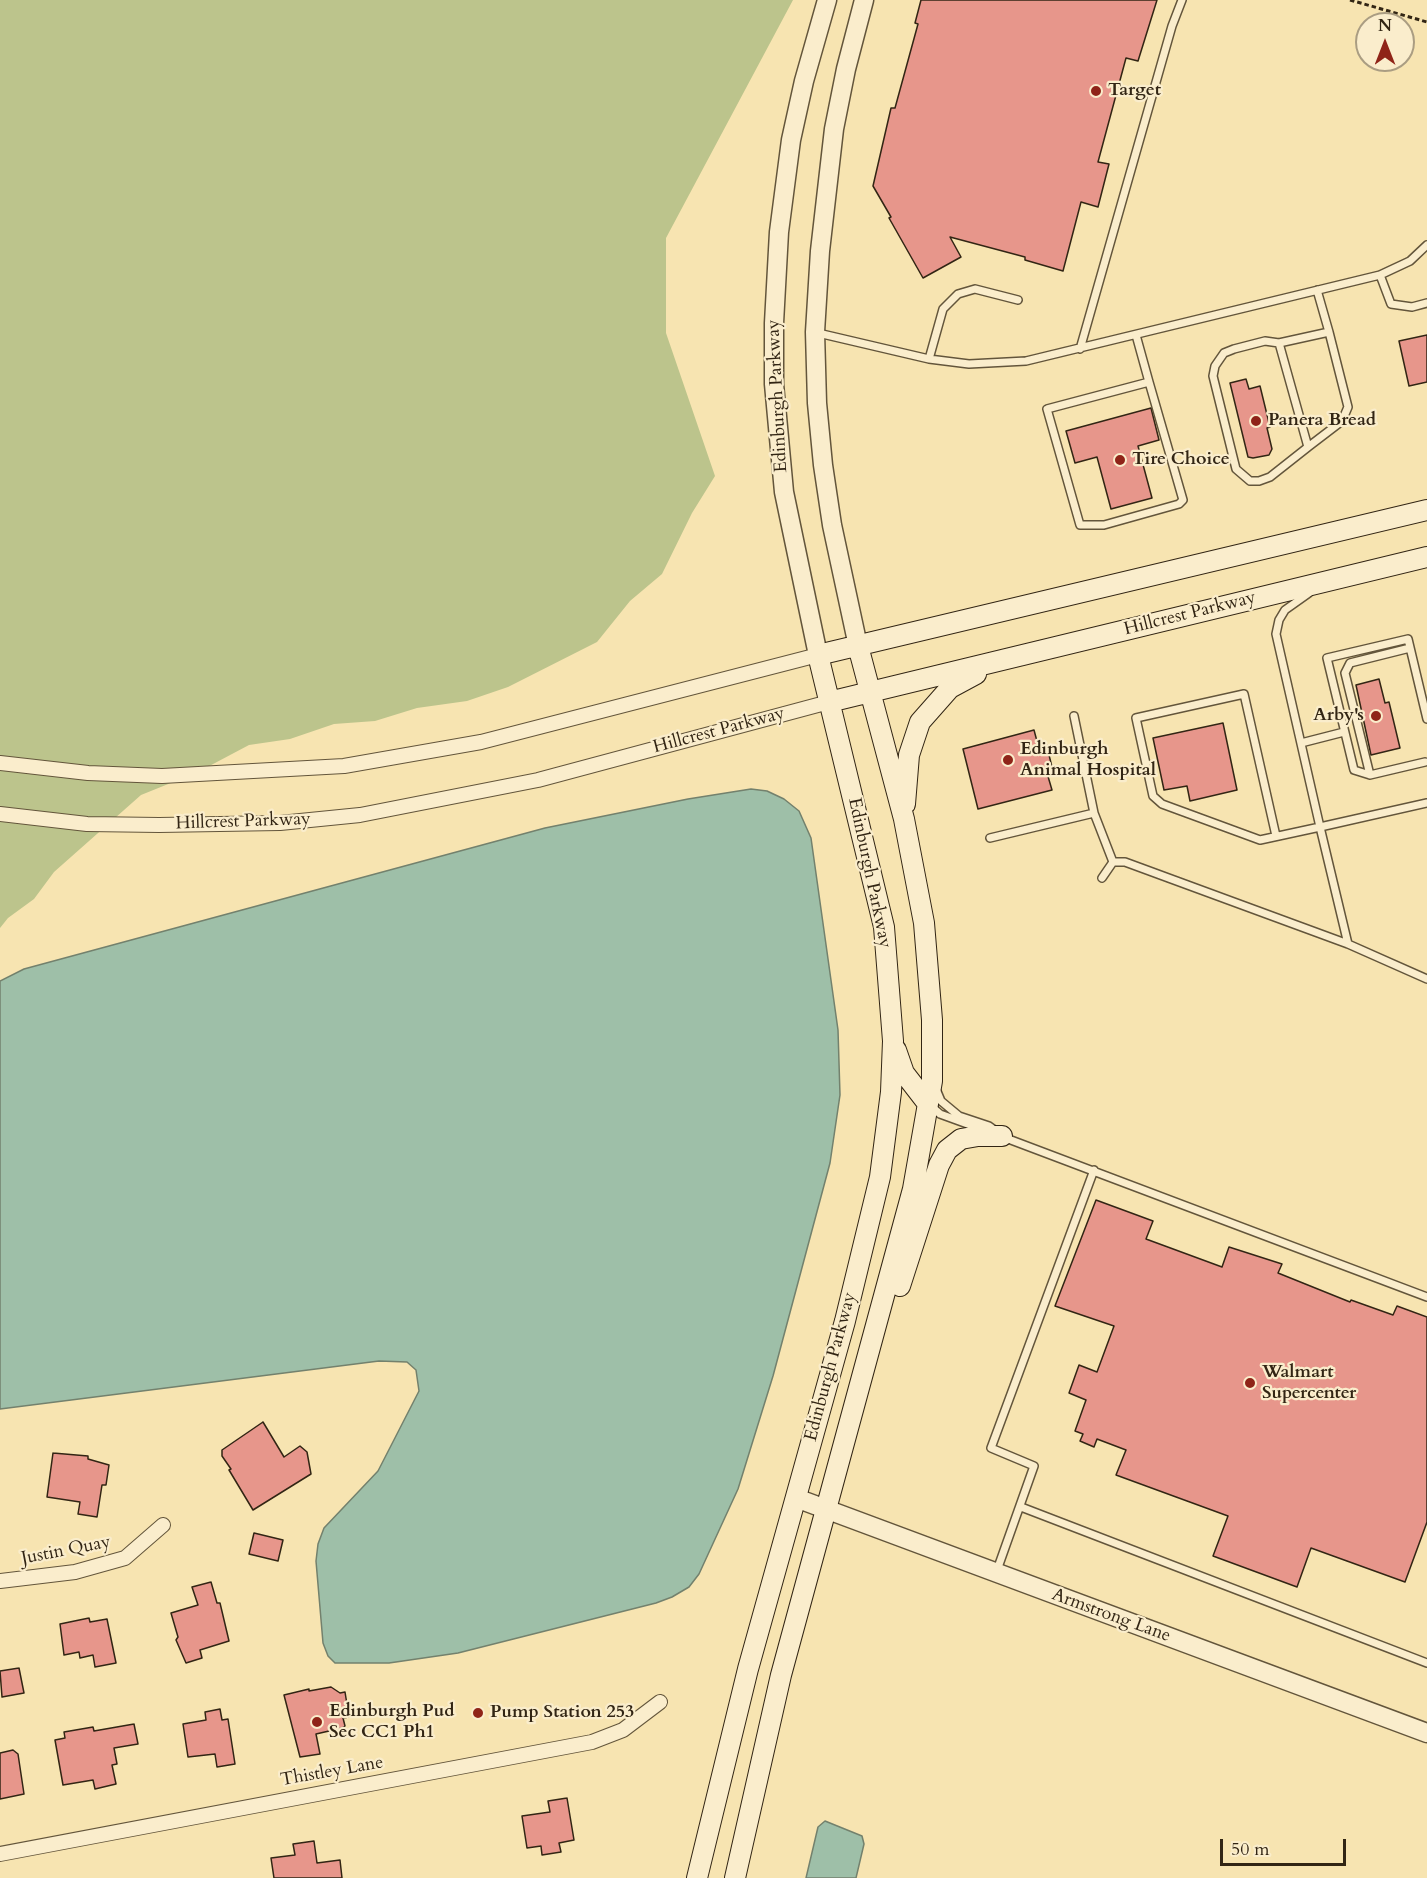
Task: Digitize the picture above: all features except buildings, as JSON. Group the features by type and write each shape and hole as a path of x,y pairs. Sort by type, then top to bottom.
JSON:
{"main road":[{"path":"818,655 1427,510"},
{"name":"Hillcrest Parkway","path":"829,702 1427,557"},
{"name":"Edinburgh Parkway","path":"735,1878 781,1675 913,1189 932,1081 932,1020 924,923 904,819 858,646"},
{"name":"Edinburgh Parkway","path":"697,1878 748,1669 845,1321 880,1177 891,1092 893,1041 888,963 877,894 818,655"},
{"path":"904,819 909,754 920,722 950,688 970,676 1024,655"},
{"path":"893,1041 904,1073 928,1104"},
{"path":"871,1348 897,1296 939,1165 947,1150 961,1139 1002,1136"}],"street":[{"name":"Edinburgh Parkway","path":"818,655 784,492 774,384 774,323 779,232 791,140 804,81 827,0"},
{"name":"Edinburgh Parkway","path":"858,646 832,525 823,465 817,403 815,332 819,250 834,129 846,69 864,0"},
{"path":"0,763 88,773 162,776 344,766 481,742 818,655"},
{"name":"Hillcrest Parkway","path":"0,814 87,824 147,825 280,823 360,815 538,780 829,702"},
{"name":"Armstrong Lane","path":"796,1498 1427,1733"},
{"name":"Justin Quay","path":"0,1581 75,1572 125,1558 163,1525"},
{"name":"Thistley Lane","path":"0,1854 592,1742 623,1730 660,1702"}],"lane":[{"path":"1080,349 1172,26 1182,0"},
{"path":"815,332 929,359 999,364 1080,349 1380,274 1410,261 1427,245"},
{"path":"1380,274 1391,304 1412,307 1427,303"},
{"path":"929,359 944,309 958,294 975,289 1018,300"},
{"path":"1317,290 1329,332 1348,408 1347,415 1270,477 1250,481 1236,469 1214,376 1215,366 1224,353 1234,349 1265,341 1279,343 1329,332"},
{"path":"1136,335 1183,500 1179,504 1104,525 1080,525 1047,409 1149,382"},
{"path":"1279,343 1308,447"},
{"path":"1323,582 1285,610 1279,620 1276,634 1348,944"},
{"path":"1427,719 1408,639 1327,658 1354,770 1370,775 1426,760 1427,770"},
{"path":"1370,775 1345,674 1350,663 1410,648"},
{"path":"1276,836 1244,694 1136,718 1153,796 1162,804 1260,840 1427,803"},
{"path":"1074,716 1094,813 1113,862"},
{"path":"1301,742 1344,732"},
{"path":"990,838 1094,813"},
{"path":"1102,878 1113,862"},
{"path":"1113,862 1125,862 1348,944 1427,979"},
{"path":"932,1081 941,1101 959,1116 989,1126 1002,1136"},
{"path":"928,1104 940,1114 1427,1297"},
{"path":"996,1573 1034,1467 991,1448 1094,1170"},
{"path":"1021,1508 1427,1663"}],"path":[{"path":"1350,0 1427,22"}],"green space":[{"path":"0,0 793,0 666,238 666,333 715,476 692,513 662,574 630,601 597,642 508,687 467,701 417,708 375,721 334,724 290,739 249,745 198,772 141,795 54,872 34,899 8,918 0,928"}],"shaded area":[{"path":"751,789 767,791 784,799 799,811 811,838 838,1030 840,1095 830,1163 773,1376 738,1489 699,1574 689,1587 656,1603 458,1653 389,1663 335,1663 328,1656 323,1643 316,1561 318,1544 324,1528 378,1471 419,1391 416,1370 407,1362 379,1361 0,1409 0,981 24,969 545,828 688,799"},
{"path":"825,1821 862,1836 864,1844 856,1878 806,1878 818,1827"}],"place":[{"name":"Target","path":"1096,91"},
{"name":"Panera Bread","path":"1256,421"},
{"name":"Tire Choice","path":"1120,460"},
{"name":"Arby's","path":"1376,716"},
{"name":"Edinburgh Animal Hospital","path":"1008,760"},
{"name":"Walmart Supercenter","path":"1250,1383"},
{"name":"Pump Station 253","path":"478,1713"},
{"name":"Edinburgh Pud Sec CC1 Ph1","path":"317,1722"}]}
